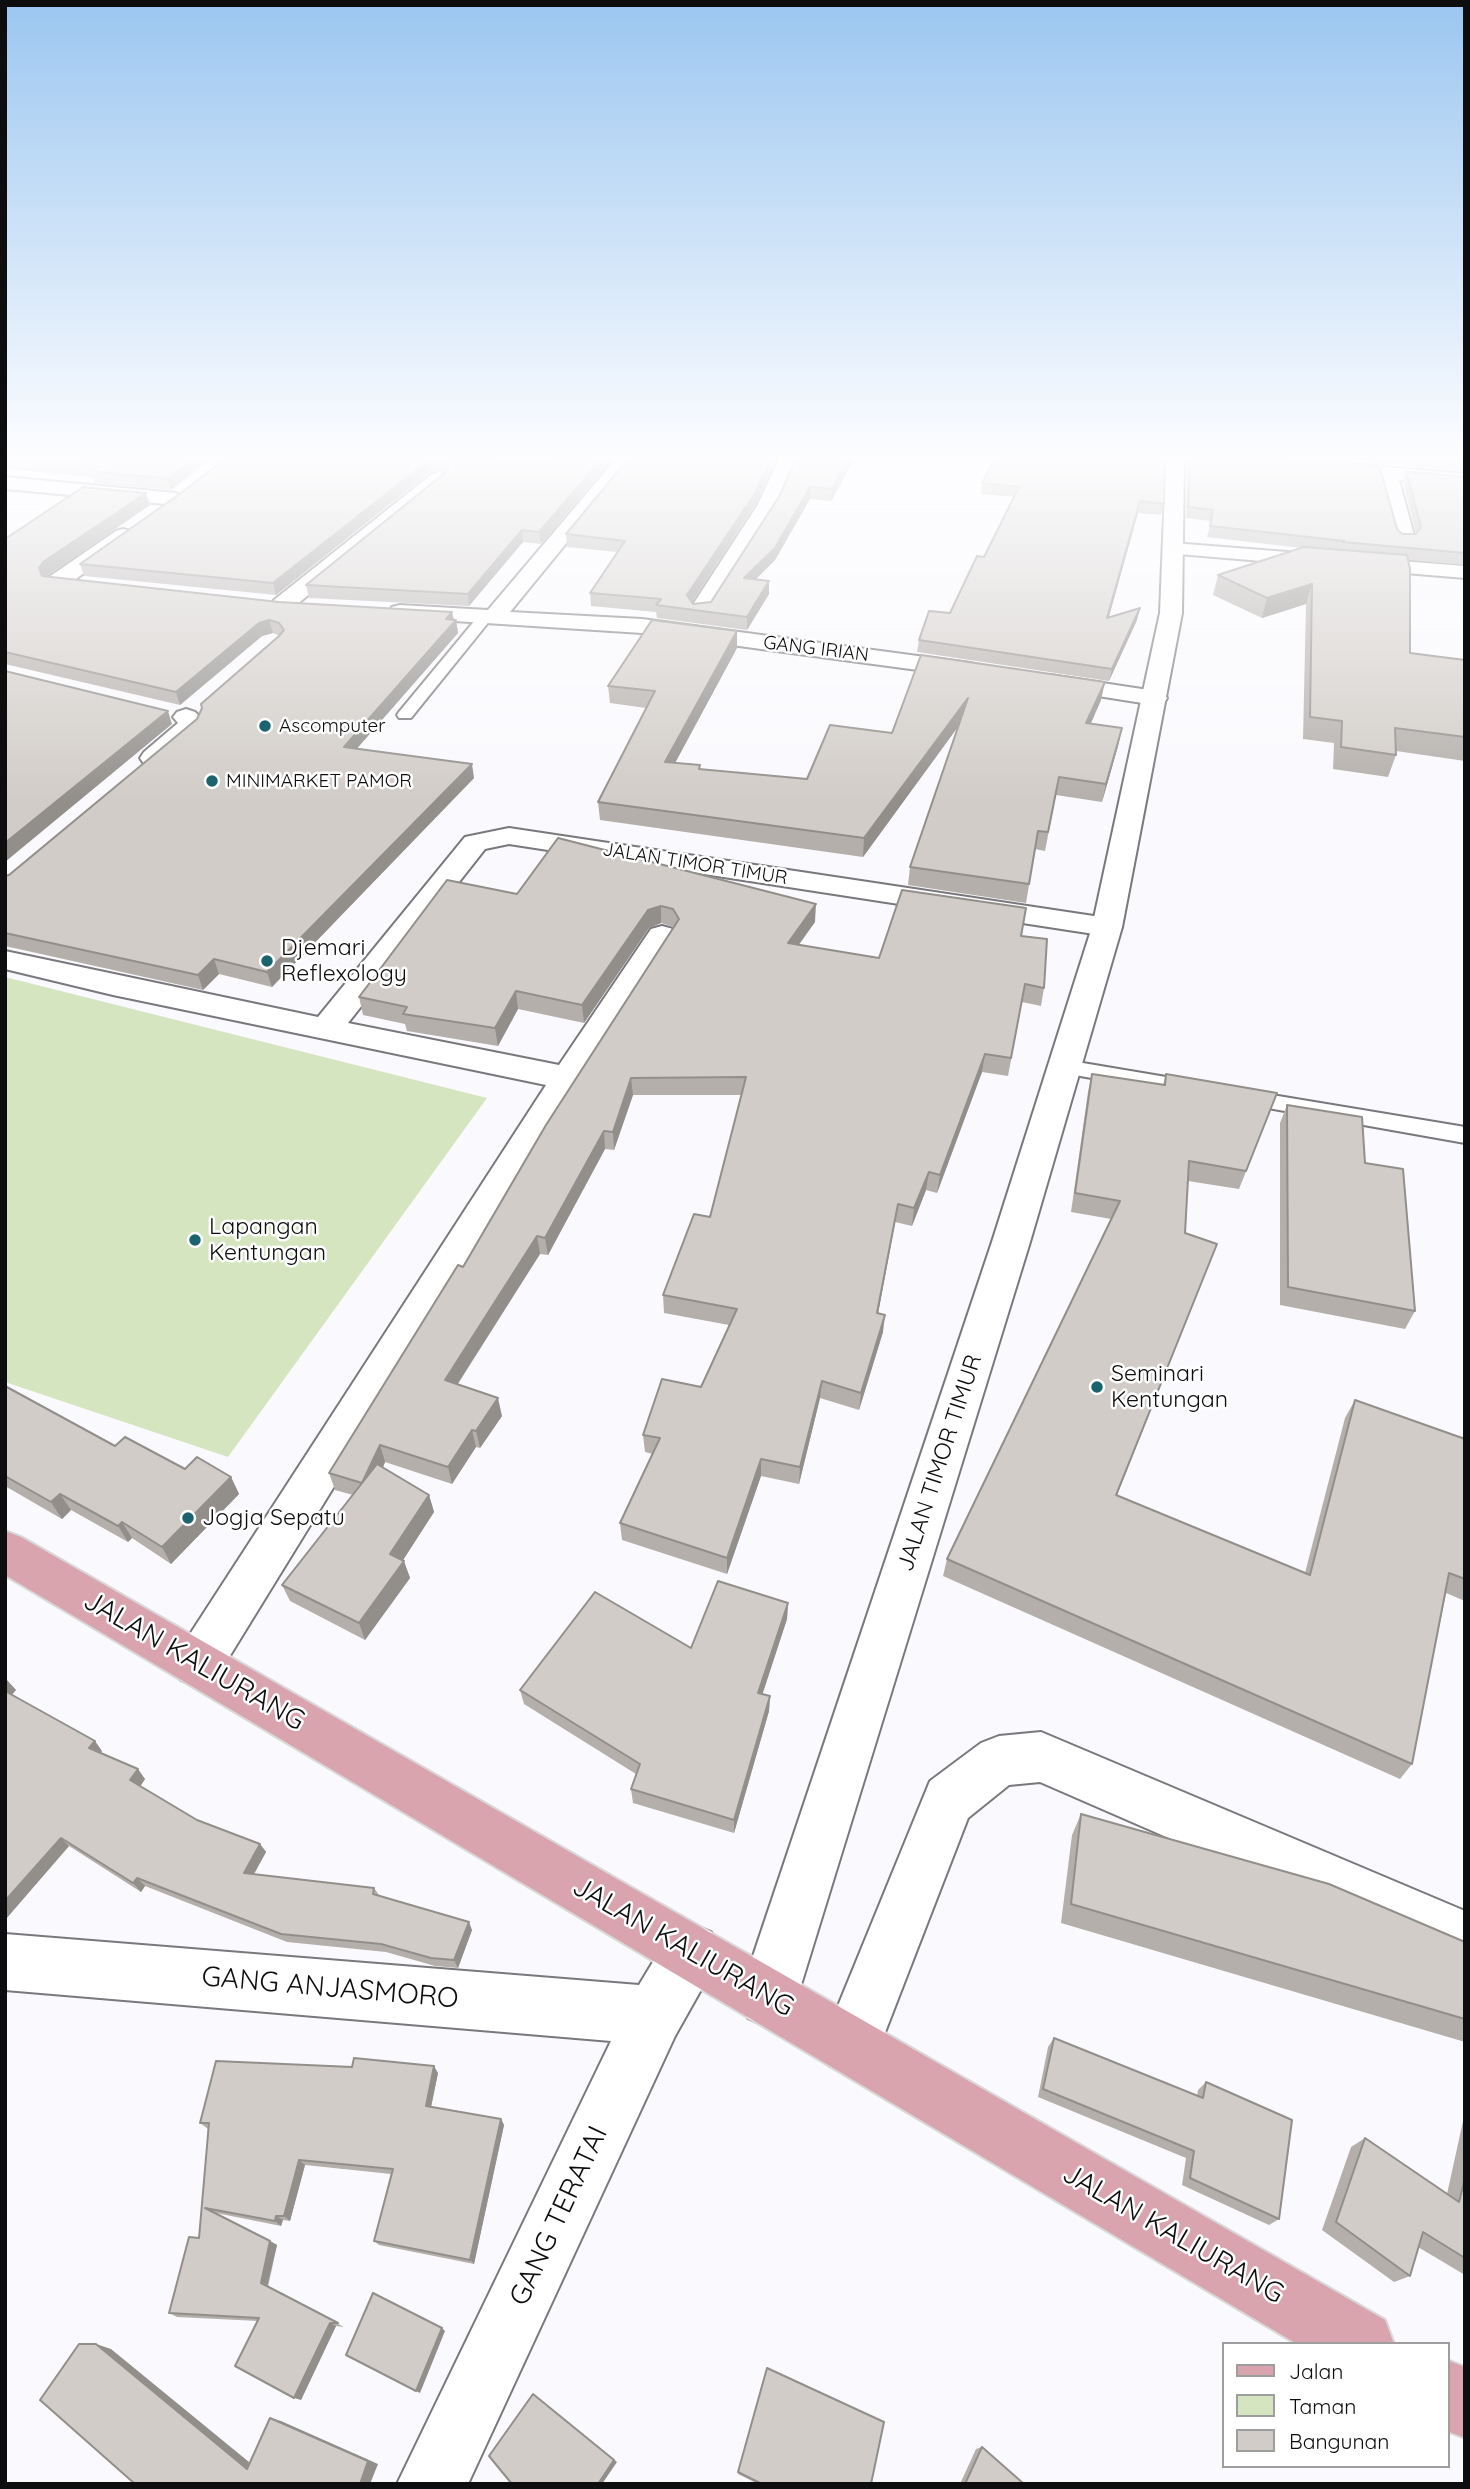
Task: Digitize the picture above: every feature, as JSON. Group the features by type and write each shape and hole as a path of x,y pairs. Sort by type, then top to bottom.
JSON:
{"main road":[{"name":"JALAN KALIURANG","path":"5,1551 1358,2342"},
{"path":"1449,2395 1465,2404"}],"street":[{"path":"75,569 57,582 97,586"},
{"path":"282,605 326,569"},
{"path":"490,616 531,569"},
{"path":"701,609 727,569"},
{"name":"JALAN TIMOR TIMUR","path":"768,1998 1065,1067 1107,927 1171,613 1172,569"},
{"path":"1429,569 1465,572"},
{"path":"256,602 316,607"},
{"name":"GANG IRIAN","path":"381,611 642,626 997,674"},
{"path":"1023,678 1155,698"},
{"path":"129,778 190,726 197,708 160,710"},
{"name":"JALAN TIMOR TIMUR","path":"327,1027 475,843 491,838 509,836 1107,927"},
{"path":"198,1664 568,1077 662,935"},
{"path":"5,960 113,985 568,1077"},
{"path":"851,2045 949,1800 999,1761 1041,1757 1465,1940"},
{"name":"GANG TERATAI","path":"432,2484 654,2015 691,1952"},
{"name":"GANG ANJASMORO","path":"5,1962 654,2015"}],"lane":[{"path":"405,715 490,616"},
{"path":"1065,1067 1465,1135"}],"green space":[{"name":"Lapangan Kentungan","path":"5,977 487,1098 228,1457 5,1382"}],"building":[{"path":"5,569 39,569 42,576 279,602 452,612 446,619 456,620 344,747 472,764 267,972 214,959 198,975 5,933 5,876 197,719 201,704 284,630 279,623 269,620 259,623 176,692 5,652"},
{"path":"132,569 291,569 273,583"},
{"path":"326,569 489,569 468,594 306,585"},
{"path":"606,569 704,569 687,595 693,604 711,602 732,569 753,569 744,578 769,581 747,617 656,605 661,599 590,593"},
{"path":"971,569 1121,569 1107,618 1140,608 1112,669 919,640 929,611 950,613"},
{"path":"1236,569 1410,569 1410,653 1465,660 1465,737 1395,728 1396,755 1341,747 1342,721 1310,717 1312,584 1267,598 1218,575"},
{"path":"652,620 737,631 665,762 700,765 699,769 807,779 830,725 892,733 921,655 1105,682 1086,723 1122,728 1106,784 1059,777 1048,832 1038,831 1029,884 910,867 968,698 864,838 598,802 655,691 608,686"},
{"path":"5,671 168,711 5,843"},
{"path":"558,838 816,904 788,943 879,958 902,890 1026,908 1021,936 1047,939 1044,988 1025,984 1011,1058 985,1054 940,1175 929,1172 914,1208 898,1204 877,1313 885,1315 861,1393 822,1381 800,1467 761,1459 727,1558 620,1523 660,1438 643,1435 662,1379 701,1387 737,1309 663,1295 694,1214 710,1217 746,1077 631,1078 613,1132 604,1131 545,1238 537,1236 445,1380 498,1398 476,1431 472,1430 448,1467 380,1445 362,1483 329,1473 458,1265 463,1267 546,1125 679,919 673,909 661,906 648,910 582,1005 516,991 495,1028 403,1014 407,1007 359,997 447,880 517,894"},
{"path":"1092,1074 1165,1085 1166,1074 1277,1093 1246,1171 1189,1161 1185,1233 1217,1244 1116,1495 1310,1575 1355,1400 1465,1439 1465,1579 1449,1573 1412,1764 947,1559 1120,1201 1075,1193"},
{"path":"1287,1105 1362,1117 1365,1163 1403,1169 1415,1311 1288,1287"},
{"path":"5,1386 115,1446 125,1437 185,1469 197,1457 231,1477 162,1547 122,1522 118,1526 60,1494 51,1502 5,1476"},
{"path":"377,1464 429,1495 390,1554 404,1561 359,1623 282,1585"},
{"path":"718,1581 788,1603 758,1693 770,1696 734,1820 631,1789 640,1764 520,1690 595,1592 691,1648"},
{"path":"5,1691 95,1741 89,1748 138,1769 130,1780 197,1820 260,1844 244,1873 374,1888 373,1894 469,1922 454,1960 431,1958 381,1944 281,1934 137,1878 133,1883 61,1838 5,1901"},
{"path":"1081,1814 1329,1884 1465,1942 1465,2019 1071,1904"},
{"path":"1054,2038 1203,2098 1206,2082 1292,2120 1279,2219 1190,2178 1194,2151 1043,2089"},
{"path":"354,2058 434,2066 426,2106 501,2119 470,2260 374,2241 393,2169 299,2160 284,2216 276,2216 275,2221 205,2208 270,2241 261,2283 338,2323 330,2323 294,2398 235,2366 259,2318 169,2313 189,2237 199,2238 209,2123 200,2123 216,2061 352,2067"},
{"path":"1365,2138 1459,2202 1465,2178 1465,2258 1423,2232 1410,2276 1336,2222"},
{"path":"373,2293 442,2328 416,2391 346,2355"},
{"path":"79,2344 96,2344 247,2469 270,2418 368,2461 360,2484 135,2484 40,2400"},
{"path":"767,2368 884,2422 871,2484 762,2484 738,2472"},
{"path":"533,2394 614,2460 598,2484 512,2484 489,2456"},
{"path":"982,2447 1024,2484 965,2484"}],"place":[{"name":"Ascomputer","path":"265,726"},
{"name":"MINIMARKET PAMOR","path":"212,781"},
{"name":"Djemari Reflexology","path":"267,961"},
{"name":"Lapangan Kentungan","path":"195,1240"},
{"name":"Seminari Kentungan","path":"1097,1387"},
{"name":"Jogja Sepatu","path":"188,1518"}]}
